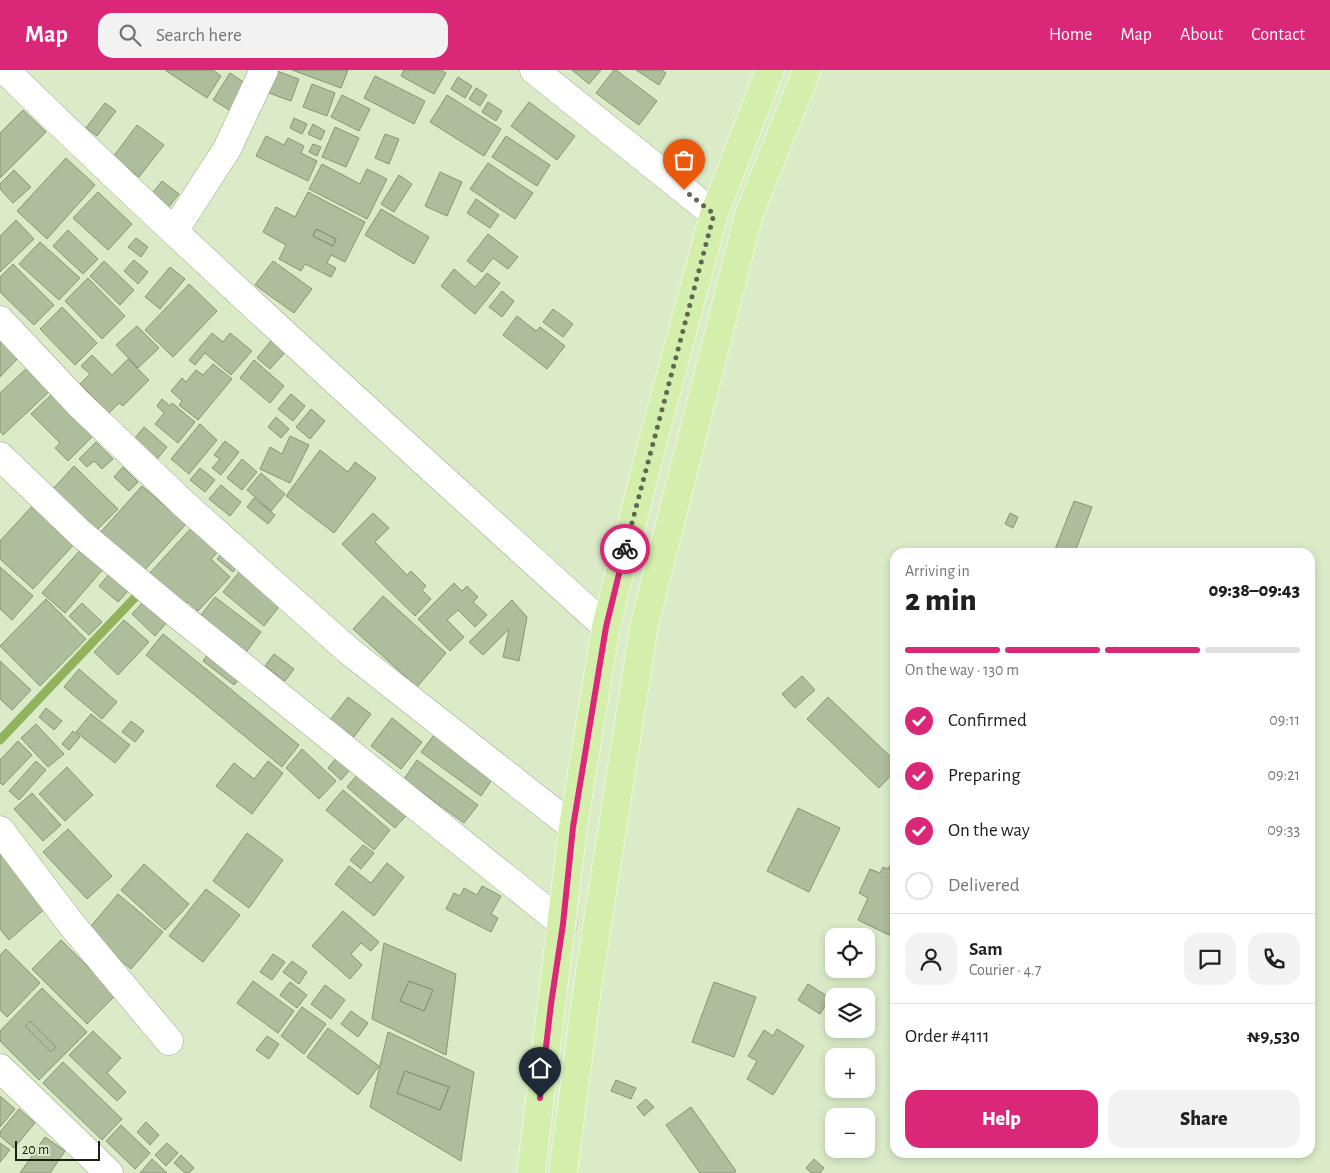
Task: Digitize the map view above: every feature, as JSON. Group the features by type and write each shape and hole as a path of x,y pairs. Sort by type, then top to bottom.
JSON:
{"main road":[{"path":"531,1173 563,924 573,827 606,627 650,452 714,214 770,70"},
{"path":"563,1173 587,990 644,626 749,214 807,70"}],"street":[{"path":"5,70 108,171 606,627"},
{"path":"174,231 227,149 264,70"},
{"path":"534,70 714,214"},
{"path":"0,320 78,403 185,504 349,651 573,827"},
{"path":"0,456 80,533 177,614 563,924"},
{"path":"0,830 72,926 169,1041"},
{"path":"0,1068 110,1173"}],"building":[{"path":"165,70 213,70 221,76 207,98"},
{"path":"292,70 348,70 341,88"},
{"path":"404,70 441,70 446,73 434,94 401,76"},
{"path":"572,70 601,70 589,84"},
{"path":"614,70 657,101 639,125 596,93"},
{"path":"636,70 662,70 666,73 659,85"},
{"path":"277,71 299,79 291,101 269,93"},
{"path":"230,73 248,85 231,111 213,100"},
{"path":"375,76 425,101 414,124 364,98"},
{"path":"458,77 472,86 465,98 451,89"},
{"path":"312,84 335,93 327,116 303,107"},
{"path":"476,88 487,95 480,106 469,99"},
{"path":"342,95 370,109 359,131 331,117"},
{"path":"447,95 501,129 484,156 430,122"},
{"path":"488,102 502,111 496,121 482,112"},
{"path":"529,102 575,136 557,160 511,126"},
{"path":"105,103 116,111 97,136 86,128"},
{"path":"23,110 46,132 0,178 0,133"},
{"path":"294,118 307,124 302,134 290,128"},
{"path":"313,124 325,131 321,140 308,134"},
{"path":"137,125 164,145 139,177 113,157"},
{"path":"335,127 359,138 346,167 322,157"},
{"path":"385,134 399,139 389,164 375,158"},
{"path":"266,136 284,145 288,138 304,146 301,153 317,161 308,181 256,156"},
{"path":"506,136 550,165 537,186 492,157"},
{"path":"313,144 321,147 317,156 309,152"},
{"path":"66,158 95,185 47,239 17,211"},
{"path":"488,163 533,193 515,219 470,189"},
{"path":"322,164 360,184 367,169 387,179 367,219 309,189"},
{"path":"14,170 31,187 13,203 0,189 0,184"},
{"path":"440,172 462,182 447,216 425,206"},
{"path":"399,175 412,184 394,212 381,204"},
{"path":"162,181 179,194 168,208 151,195"},
{"path":"98,192 132,224 108,250 73,218"},
{"path":"308,192 365,222 345,262 331,255 327,263 336,268 331,277 305,264 301,271 279,259 286,245 263,232 276,207 295,217","holes":["316,229 336,239 333,246 313,236"]},
{"path":"476,199 499,215 490,228 467,213"},
{"path":"381,209 429,237 414,264 365,235"},
{"path":"16,220 34,239 0,272 0,236"},
{"path":"316,229 336,239 333,246 313,236"},
{"path":"68,230 98,259 83,274 53,246"},
{"path":"488,234 518,257 508,269 493,258 482,272 467,261"},
{"path":"136,238 148,247 141,257 128,247"},
{"path":"40,242 80,278 59,300 19,264"},
{"path":"134,260 148,272 138,284 124,271"},
{"path":"104,261 134,290 120,305 90,276"},
{"path":"273,261 312,289 294,313 255,285"},
{"path":"13,264 54,305 34,325 0,292 0,277"},
{"path":"170,267 185,279 160,309 145,297"},
{"path":"454,269 475,287 487,273 500,283 475,314 441,286"},
{"path":"88,278 125,316 102,339 65,301"},
{"path":"189,284 217,311 173,357 145,330"},
{"path":"502,291 514,301 502,317 489,307"},
{"path":"62,307 97,343 75,365 40,329"},
{"path":"553,309 573,324 563,337 543,322"},
{"path":"517,316 536,331 540,327 565,346 547,369 503,335"},
{"path":"137,326 159,348 138,368 116,345"},
{"path":"0,332 22,354 0,377"},
{"path":"212,333 223,342 230,333 252,351 231,375 205,353 195,365 189,360"},
{"path":"274,337 288,349 270,369 257,358"},
{"path":"92,355 112,375 128,359 149,380 123,406 119,403 109,413 80,384 90,374 81,366"},
{"path":"254,360 284,386 270,403 240,378"},
{"path":"213,364 232,379 198,420 179,405 182,401 171,391 182,378 186,382 196,370 203,375"},
{"path":"29,366 51,390 3,435 0,431 0,393"},
{"path":"53,393 95,434 68,461 55,448 60,443 31,414"},
{"path":"291,394 305,406 293,421 278,409"},
{"path":"162,399 170,406 172,403 195,422 178,443 155,424 164,413 157,406"},
{"path":"311,409 325,421 310,439 296,427"},
{"path":"276,417 289,429 281,438 268,427"},
{"path":"200,424 217,440 189,474 171,459"},
{"path":"144,427 167,447 157,459 134,439"},
{"path":"290,436 309,445 290,483 260,469 270,447 282,454"},
{"path":"225,441 239,452 221,475 212,468 220,459 214,455"},
{"path":"96,442 113,459 102,469 94,461 87,467 79,459"},
{"path":"320,450 348,472 355,462 376,478 334,533 286,496"},
{"path":"242,459 257,472 242,490 227,478"},
{"path":"74,466 118,509 96,531 52,490"},
{"path":"123,467 138,482 129,491 114,477"},
{"path":"200,468 215,480 205,492 190,480"},
{"path":"261,473 285,494 271,511 247,490"},
{"path":"221,485 241,502 230,516 209,499"},
{"path":"142,486 186,524 142,573 99,534"},
{"path":"254,498 275,515 268,524 247,507"},
{"path":"1074,501 1092,507 1077,548 1056,548"},
{"path":"36,502 77,541 33,589 0,559 0,541"},
{"path":"373,513 389,528 375,542 407,575 411,571 426,586 422,590 431,599 415,616 342,544"},
{"path":"1010,513 1018,517 1013,528 1005,524"},
{"path":"194,525 220,550 211,559 230,577 198,611 188,602 182,608 147,576"},
{"path":"227,547 242,561 233,572 217,559"},
{"path":"82,548 105,567 65,613 42,593"},
{"path":"0,567 33,596 12,620 0,609"},
{"path":"240,571 281,604 264,626 223,592"},
{"path":"110,573 129,590 118,602 99,586"},
{"path":"454,583 462,591 467,586 478,597 473,602 487,615 475,627 458,610 447,620 464,637 450,651 418,619"},
{"path":"383,596 446,653 417,687 353,629"},
{"path":"215,597 261,632 244,655 198,619"},
{"path":"46,599 86,639 40,686 0,646"},
{"path":"145,600 168,621 155,636 132,614"},
{"path":"512,600 527,617 519,661 503,657 509,629 483,655 469,642"},
{"path":"82,603 102,622 89,635 69,616"},
{"path":"124,620 149,642 118,675 94,652"},
{"path":"163,634 299,745 282,767 146,655"},
{"path":"210,651 242,676 234,685 203,661"},
{"path":"274,654 294,669 285,681 265,666"},
{"path":"0,661 31,690 12,710 0,699"},
{"path":"79,669 117,702 102,719 64,687"},
{"path":"802,676 815,690 795,708 782,694"},
{"path":"348,697 371,714 353,738 330,720"},
{"path":"828,697 890,756 890,776 879,788 807,719"},
{"path":"46,708 62,721 54,730 39,717"},
{"path":"91,714 130,745 115,763 76,732"},
{"path":"392,718 422,742 401,769 371,746"},
{"path":"131,721 144,731 135,742 122,732"},
{"path":"36,724 64,754 48,767 21,738"},
{"path":"73,731 80,737 69,750 62,744"},
{"path":"434,735 493,778 481,796 421,752"},
{"path":"18,741 32,755 3,785 0,783 0,760"},
{"path":"302,749 336,781 319,799 286,768"},
{"path":"342,751 356,763 341,780 328,768"},
{"path":"417,760 478,805 464,823 404,779"},
{"path":"36,761 46,770 19,800 9,791"},
{"path":"268,761 283,773 252,814 216,786 234,763 254,779"},
{"path":"67,767 93,795 65,821 39,794"},
{"path":"362,769 411,810 395,828 347,787"},
{"path":"343,790 390,830 374,850 326,810"},
{"path":"32,793 61,825 43,841 14,809"},
{"path":"798,808 840,828 809,892 767,871"},
{"path":"68,829 112,876 87,899 43,852"},
{"path":"247,833 283,860 249,908 213,881"},
{"path":"363,845 374,853 361,869 350,860"},
{"path":"0,851 48,906 9,940 0,929"},
{"path":"387,863 404,877 374,916 335,884 349,866 371,883"},
{"path":"144,864 189,904 165,930 121,890"},
{"path":"890,866 889,935 858,920 868,898 859,893 870,869 880,873 883,867 888,869"},
{"path":"482,886 501,896 491,914 498,918 491,932 446,909 454,893 460,896 464,888 477,895"},
{"path":"206,889 240,915 203,962 169,936"},
{"path":"118,894 163,932 131,969 86,932"},
{"path":"343,911 379,942 371,951 361,943 351,954 362,965 350,979 312,946"},
{"path":"61,940 116,995 87,1024 32,969"},
{"path":"384,943 456,974 446,1055 372,1019","holes":["409,981 433,990 424,1011 400,1001"]},
{"path":"6,949 40,983 7,1017 0,1010 0,955"},
{"path":"273,954 285,962 272,980 260,972"},
{"path":"292,961 307,972 299,984 283,972"},
{"path":"253,981 294,1011 278,1033 237,1003"},
{"path":"409,981 433,990 424,1011 400,1001"},
{"path":"290,982 307,995 297,1008 280,995"},
{"path":"714,982 756,997 734,1057 692,1042"},
{"path":"808,984 825,995 825,1006 820,1014 798,1000"},
{"path":"325,985 345,1000 331,1019 311,1004"},
{"path":"42,988 87,1032 39,1080 0,1041 0,1031","holes":["30,1021 56,1047 51,1052 25,1026"]},
{"path":"302,1007 326,1024 304,1054 281,1036"},
{"path":"351,1011 368,1023 358,1037 341,1024"},
{"path":"30,1021 56,1047 51,1052 25,1026"},
{"path":"328,1028 379,1066 358,1095 307,1057"},
{"path":"777,1029 804,1046 773,1095 747,1079 757,1061 748,1056 764,1030 773,1036"},
{"path":"93,1031 121,1058 107,1073 126,1092 117,1101 69,1055"},
{"path":"388,1032 474,1072 461,1161 370,1107","holes":["405,1071 449,1087 440,1110 397,1093"]},
{"path":"267,1036 279,1044 269,1059 256,1050"},
{"path":"63,1062 122,1119 102,1140 43,1083"},
{"path":"405,1071 449,1087 440,1110 397,1093"},
{"path":"616,1080 636,1088 631,1099 611,1091"},
{"path":"0,1096 15,1109 0,1127"},
{"path":"646,1099 654,1107 644,1116 637,1107"},
{"path":"691,1107 736,1171 734,1173 700,1173 666,1125"},
{"path":"19,1109 35,1123 14,1148 0,1136 0,1132"},
{"path":"146,1122 159,1135 150,1145 137,1132"},
{"path":"121,1125 150,1153 135,1169 106,1141"},
{"path":"45,1137 65,1151 50,1173 20,1173"},
{"path":"0,1143 10,1150 0,1162"},
{"path":"167,1143 178,1153 166,1166 155,1155"},
{"path":"181,1155 194,1168 189,1173 185,1173 174,1163"},
{"path":"152,1159 167,1173 140,1173"},
{"path":"814,1159 824,1168 820,1173 811,1173 806,1168"}],"waterway":[{"path":"0,740 143,589"}],"way so far":[{"path":"625,549 714,214 684,190"}],"route":[{"path":"540,1098 563,924 573,827 606,627 625,549"}]}
